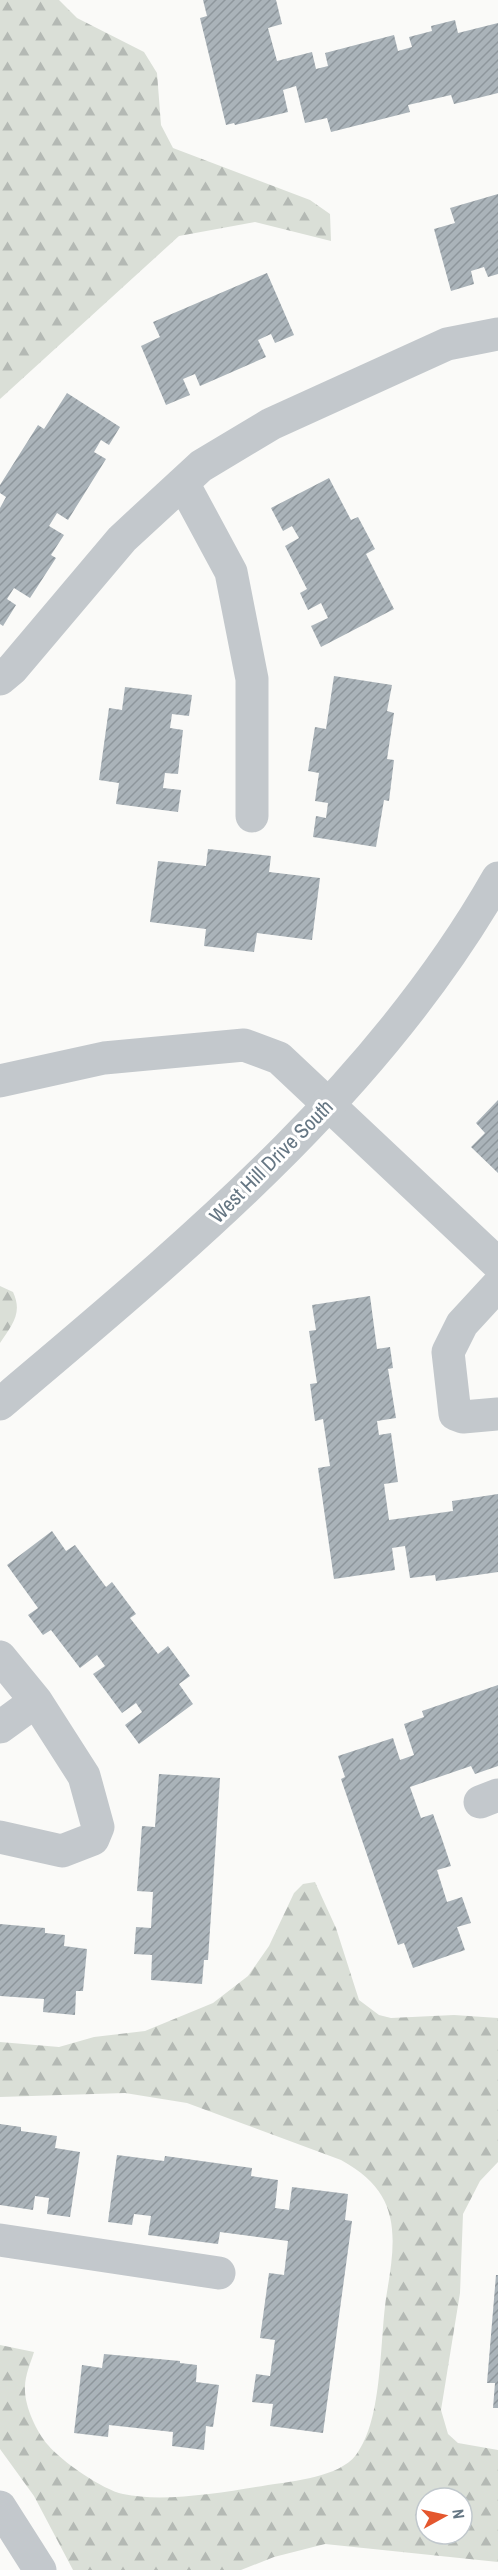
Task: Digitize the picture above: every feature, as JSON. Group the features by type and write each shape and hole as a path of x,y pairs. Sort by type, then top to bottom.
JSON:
{"street":[{"path":"0,679 12,669 123,539 201,466 271,424 447,344 498,334"},
{"path":"183,483 231,572 252,679 252,816"},
{"name":"West Hill Drive South","path":"0,1404 170,1260 283,1155 429,986 498,878"},
{"path":"0,1081 104,1058 244,1045 279,1058 498,1264"},
{"path":"498,1285 462,1324 448,1352 455,1414 462,1417 498,1414"},
{"path":"0,1657 36,1701 84,1776 98,1827 93,1839 62,1851 0,1836"},
{"path":"0,1727 36,1701"},
{"path":"0,2240 219,2273"},
{"path":"3,2517 40,2570"}],"green space":[{"path":"0,0 59,0 77,18 144,52 157,73 161,125 173,148 310,200 330,214 331,241 255,222 179,236 0,399"},
{"path":"0,1286 13,1292 17,1306 15,1319 0,1343"},
{"path":"315,1882 336,1928 359,2000 379,2015 391,2018 454,2015 498,2018 498,2162 480,2181 463,2214 460,2293 441,2410 448,2434 458,2443 498,2450 498,2562 325,2544 274,2557 241,2570 73,2570 34,2496 0,2449 0,2345 34,2352 26,2378 26,2402 39,2433 48,2445 62,2459 83,2474 123,2494 157,2497 195,2496 315,2477 339,2468 356,2455 372,2421 379,2377 392,2233 390,2216 384,2200 360,2172 341,2160 187,2103 125,2093 0,2097 0,2042 59,2047 94,2037 145,2031 213,2003 248,1976 269,1946 294,1893 303,1884"}],"building":[{"path":"203,0 276,0 282,24 268,28 277,61 312,52 316,69 328,66 325,53 394,35 398,51 412,47 409,37 432,31 431,26 455,20 458,33 498,23 498,93 454,104 451,95 408,105 410,112 331,132 327,118 305,123 296,86 283,90 288,112 235,125 234,123 226,125 200,18 207,16"},
{"path":"498,194 498,274 488,277 484,267 471,271 474,284 451,291 434,229 455,223 450,208"},
{"path":"267,273 294,335 275,343 271,334 258,340 266,357 200,386 195,374 183,379 190,395 166,405 141,346 160,337 153,322"},
{"path":"67,393 120,427 109,445 101,440 94,452 106,459 68,520 57,513 49,526 64,535 51,555 56,558 30,598 14,588 7,599 16,605 3,626 0,624 0,508 6,497 0,493 0,485 38,425 44,429"},
{"path":"329,478 351,520 358,517 375,549 366,554 394,609 321,647 311,626 328,618 321,603 308,610 300,593 307,589 285,546 299,538 292,526 283,531 271,508"},
{"path":"334,676 392,685 387,711 394,713 387,759 394,760 389,801 384,800 376,847 313,837 316,816 326,818 328,803 315,801 319,773 308,771 315,727 326,729"},
{"path":"125,687 192,695 189,716 172,714 170,728 183,730 178,774 165,773 163,788 181,790 178,812 116,804 119,783 99,780 109,708 122,710"},
{"path":"208,849 271,856 269,872 320,878 312,940 257,933 254,952 204,946 206,929 150,922 158,861 206,866"},
{"path":"498,1100 498,1173 471,1147 485,1133 476,1123"},
{"path":"370,1296 377,1349 390,1347 393,1368 388,1369 396,1418 377,1421 379,1435 391,1433 398,1482 384,1484 389,1520 453,1511 452,1501 498,1494 498,1572 436,1581 435,1575 410,1578 405,1546 392,1548 395,1570 334,1579 318,1468 330,1466 323,1419 315,1421 310,1384 317,1383 309,1331 316,1330 312,1305"},
{"path":"52,1531 66,1551 75,1545 106,1587 112,1582 136,1614 130,1618 158,1654 168,1646 190,1676 179,1684 193,1704 139,1744 125,1725 142,1712 136,1703 122,1713 93,1674 105,1666 97,1655 80,1668 51,1630 43,1635 28,1615 38,1608 7,1565"},
{"path":"498,1685 498,1766 475,1774 471,1766 410,1787 421,1818 433,1814 451,1866 437,1870 447,1902 462,1897 471,1923 457,1927 465,1950 413,1968 404,1943 398,1945 341,1779 345,1777 338,1756 393,1738 400,1760 414,1755 404,1724 424,1717 422,1711"},
{"path":"159,1774 220,1778 208,1960 204,1960 202,1984 151,1980 152,1955 134,1954 136,1927 151,1928 153,1892 137,1891 142,1826 155,1827"},
{"path":"0,1924 45,1928 45,1933 65,1935 64,1946 87,1949 83,1991 76,1991 75,2015 43,2012 44,1999 0,1996"},
{"path":"0,2124 21,2127 21,2131 57,2136 55,2148 80,2152 70,2217 47,2214 49,2198 35,2196 33,2210 0,2205"},
{"path":"117,2155 164,2161 165,2156 252,2168 251,2176 278,2180 275,2208 289,2210 292,2187 348,2194 345,2220 352,2221 323,2433 270,2426 273,2404 252,2402 256,2374 270,2376 275,2340 260,2338 269,2273 284,2275 288,2241 220,2232 218,2244 148,2235 151,2216 134,2214 132,2225 108,2222"},
{"path":"496,2275 498,2275 498,2408 493,2408 495,2383 487,2383"},
{"path":"104,2354 180,2361 180,2363 197,2365 196,2382 219,2385 213,2427 206,2426 204,2450 172,2446 173,2432 109,2425 108,2437 74,2433 82,2365 102,2368"}]}
